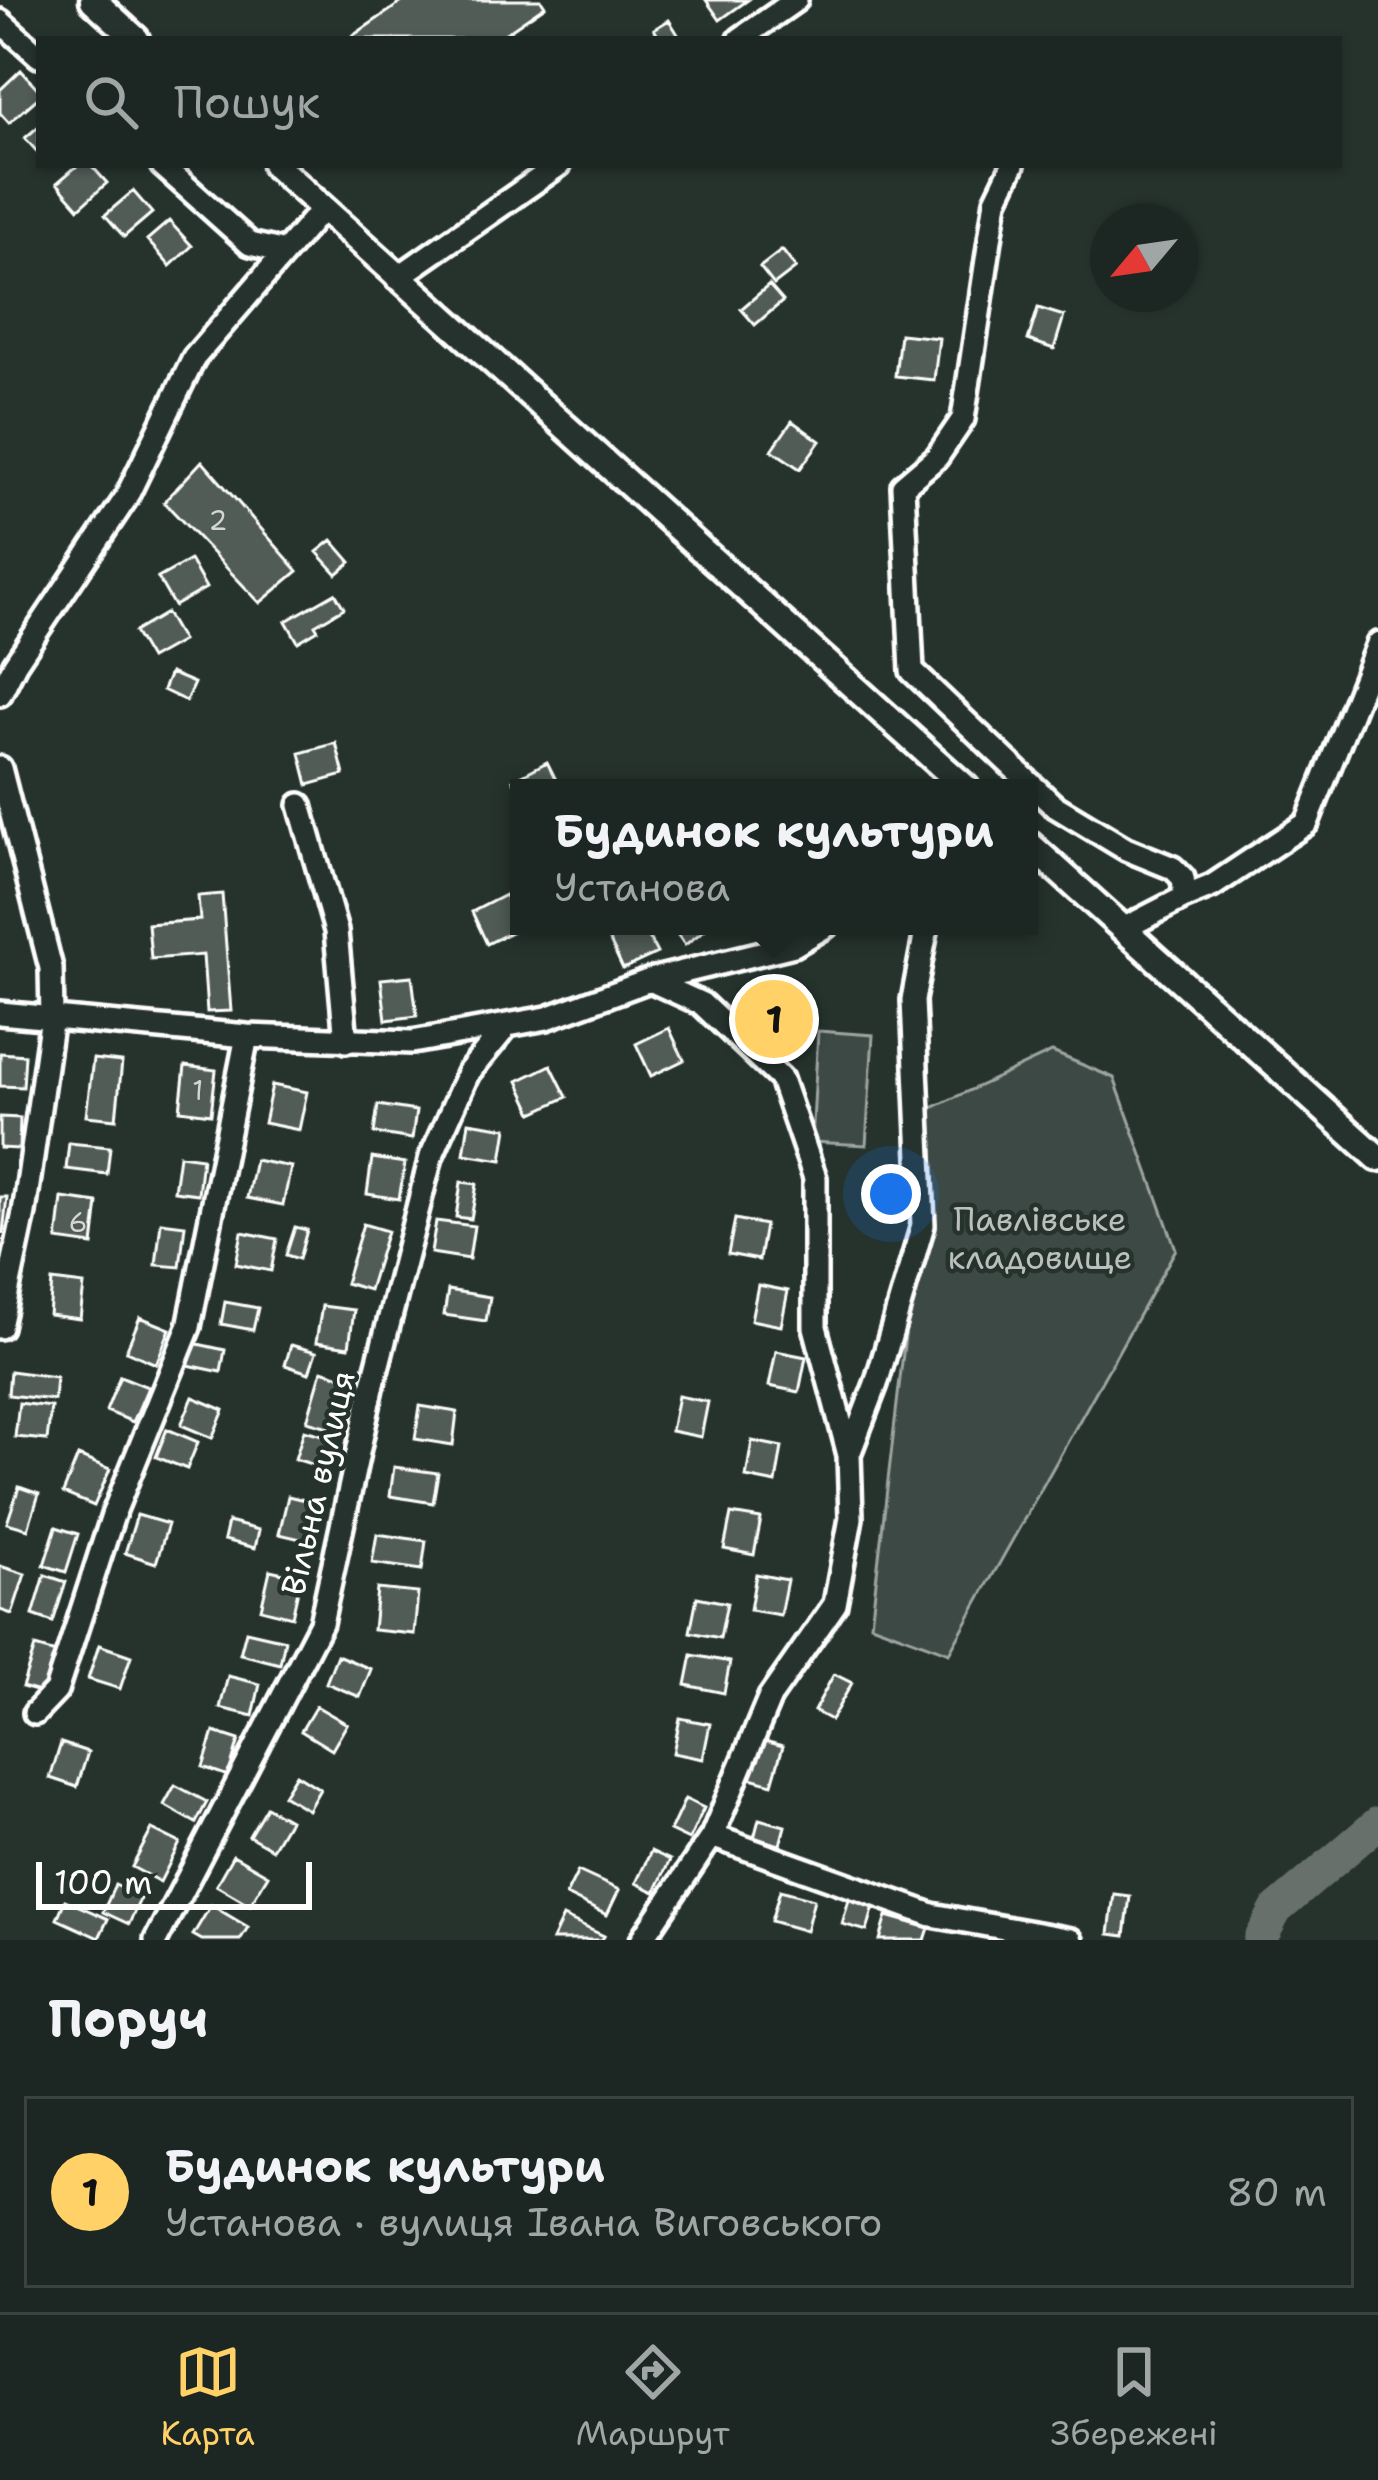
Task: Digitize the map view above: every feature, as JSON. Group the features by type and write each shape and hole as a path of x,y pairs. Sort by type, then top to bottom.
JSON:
{"main road":[{"path":"93,0 133,36"},
{"path":"278,168 956,779"},
{"path":"1038,852 1378,1158"}],"street":[{"path":"744,36 796,0"},
{"path":"0,21 36,53"},
{"path":"164,168 250,244 285,252"},
{"path":"397,278 555,168"},
{"path":"1012,168 996,200 964,419 937,457 903,486 912,671 1026,779"},
{"path":"0,694 15,664 126,498 194,358 323,208"},
{"path":"1123,929 1212,886 1307,823 1378,644"},
{"path":"0,768 51,968 52,1017 25,1213 0,1328"},
{"path":"1038,791 1053,805 1126,849 1173,868 1183,878 1185,897"},
{"path":"300,806 336,931 346,1041"},
{"path":"0,1013 247,1036 412,1042 547,1018 650,980 794,945 811,935"},
{"path":"849,1455 876,1384 923,1225 913,1000 925,935"},
{"path":"641,1940 712,1836 770,1697 835,1604 851,1518 849,1455 815,1327 815,1178 782,1079 702,1004 650,980"},
{"name":"Вільна вулиця","path":"156,1940 321,1623 372,1388 431,1156 468,1073 506,1027"},
{"path":"35,1713 56,1690 113,1515 189,1327 247,1036"},
{"path":"712,1836 932,1915 1071,1940"}],"green space":[{"path":"818,1031 873,1035 866,1145 812,1142"},
{"name":"Павлівське кладовище","path":"1052,1052 1114,1078 1176,1249 949,1653 871,1624 932,1108"}],"building":[{"path":"405,0 541,0 545,6 501,36 352,36"},
{"path":"706,0 748,0 720,20"},
{"path":"669,20 679,36 658,36 654,29"},
{"path":"21,70 36,87 36,100 9,123 0,113 0,90"},
{"path":"36,129 36,151 25,138"},
{"path":"74,168 94,168 107,183 79,208 57,183"},
{"path":"133,191 152,213 124,237 105,215"},
{"path":"169,221 192,246 170,266 147,240"},
{"path":"782,250 796,268 774,285 760,267"},
{"path":"769,285 783,301 755,325 741,309"},
{"path":"1038,308 1064,316 1054,349 1028,340"},
{"path":"900,334 939,338 934,380 895,376"},
{"path":"792,421 820,441 800,469 772,450"},
{"path":"202,461 298,571 260,603 164,502"},
{"path":"332,540 351,562 337,574 317,552"},
{"path":"190,560 206,588 174,606 158,578"},
{"path":"335,593 344,608 298,642 286,621"},
{"path":"166,613 182,641 150,659 134,632"},
{"path":"170,673 194,683 186,701 163,690"},
{"path":"336,743 344,775 308,785 300,753"},
{"path":"547,762 556,779 515,779"},
{"path":"222,894 231,1011 207,1012 203,955 151,959 148,924 200,920 198,896"},
{"path":"505,895 510,905 510,932 487,944 472,912"},
{"path":"648,935 657,953 623,969 608,937"},
{"path":"678,935 698,935 685,945"},
{"path":"412,976 417,1016 386,1020 381,979"},
{"path":"771,978 811,1034 777,1059 737,1003"},
{"path":"669,1028 684,1060 651,1076 636,1044"},
{"path":"0,1053 25,1055 23,1087 0,1086"},
{"path":"93,1059 122,1062 116,1119 86,1116"},
{"path":"551,1065 567,1097 533,1113 518,1081"},
{"path":"185,1066 216,1070 211,1114 180,1110"},
{"path":"272,1085 307,1092 299,1130 264,1123"},
{"path":"378,1105 416,1111 412,1139 374,1133"},
{"path":"0,1117 20,1118 19,1149 0,1148"},
{"path":"469,1122 507,1128 502,1160 464,1154"},
{"path":"69,1143 110,1147 107,1174 66,1169"},
{"path":"179,1155 202,1158 198,1194 174,1191"},
{"path":"372,1158 405,1163 399,1199 367,1194"},
{"path":"255,1160 291,1167 283,1205 247,1198"},
{"path":"461,1182 477,1184 471,1219 456,1217"},
{"path":"0,1197 7,1197 3,1233 0,1232"},
{"path":"62,1198 98,1203 93,1245 57,1240"},
{"path":"735,1219 765,1225 759,1260 728,1254"},
{"path":"436,1221 474,1226 469,1259 431,1253"},
{"path":"161,1222 185,1225 180,1267 156,1265"},
{"path":"363,1224 387,1231 369,1290 345,1283"},
{"path":"295,1227 307,1230 299,1259 286,1255"},
{"path":"242,1232 277,1239 271,1271 236,1264"},
{"path":"52,1281 84,1285 80,1319 49,1315"},
{"path":"758,1285 788,1291 781,1326 751,1320"},
{"path":"448,1290 490,1297 486,1321 444,1315"},
{"path":"225,1302 258,1308 253,1330 221,1324"},
{"path":"322,1306 354,1310 349,1347 316,1342"},
{"path":"140,1317 170,1329 156,1364 126,1351"},
{"path":"193,1343 225,1350 221,1372 188,1365"},
{"path":"291,1345 316,1352 309,1373 285,1365"},
{"path":"776,1351 806,1357 799,1392 769,1386"},
{"path":"322,1370 347,1378 332,1428 307,1421"},
{"path":"10,1371 56,1377 54,1400 8,1395"},
{"path":"120,1376 148,1387 133,1422 106,1411"},
{"path":"678,1396 708,1402 701,1437 671,1431"},
{"path":"193,1397 224,1410 212,1438 181,1425"},
{"path":"19,1403 51,1407 47,1440 15,1437"},
{"path":"420,1406 457,1412 453,1445 415,1439"},
{"path":"167,1429 198,1442 187,1469 156,1457"},
{"path":"304,1430 330,1437 321,1467 295,1459"},
{"path":"752,1441 782,1447 776,1483 746,1477"},
{"path":"78,1456 110,1469 94,1506 63,1493"},
{"path":"394,1467 438,1473 433,1503 390,1496"},
{"path":"19,1487 39,1494 28,1529 7,1523"},
{"path":"288,1496 317,1503 309,1541 279,1534"},
{"path":"731,1514 761,1519 754,1555 724,1549"},
{"path":"137,1515 168,1524 156,1563 125,1553"},
{"path":"228,1522 259,1530 255,1548 224,1540"},
{"path":"56,1527 78,1534 66,1572 44,1565"},
{"path":"377,1534 426,1541 422,1570 372,1563"},
{"path":"0,1566 25,1574 12,1614 0,1610"},
{"path":"270,1570 301,1577 292,1617 261,1609"},
{"path":"756,1574 787,1580 780,1615 750,1610"},
{"path":"45,1575 66,1582 53,1622 33,1615"},
{"path":"377,1589 418,1593 414,1634 373,1630"},
{"path":"697,1597 727,1603 720,1638 690,1632"},
{"path":"246,1631 285,1640 280,1664 240,1654"},
{"path":"99,1645 131,1656 120,1689 88,1679"},
{"path":"35,1647 56,1653 43,1693 22,1687"},
{"path":"337,1655 371,1669 360,1697 326,1683"},
{"path":"692,1655 730,1662 724,1693 686,1685"},
{"path":"834,1674 852,1683 831,1720 814,1711"},
{"path":"228,1676 260,1684 253,1716 220,1708"},
{"path":"316,1706 347,1724 332,1750 301,1731"},
{"path":"680,1718 710,1724 703,1759 673,1753"},
{"path":"214,1732 239,1740 228,1776 203,1767"},
{"path":"761,1740 783,1746 772,1784 751,1778"},
{"path":"61,1743 88,1752 77,1787 50,1778"},
{"path":"296,1774 320,1789 308,1810 283,1795"},
{"path":"175,1785 207,1802 196,1823 164,1805"},
{"path":"685,1799 704,1808 689,1840 670,1831"},
{"path":"266,1807 289,1820 272,1849 249,1836"},
{"path":"759,1819 785,1826 780,1845 754,1838"},
{"path":"152,1829 180,1843 160,1882 132,1867"},
{"path":"651,1851 670,1860 655,1892 636,1883"},
{"path":"233,1855 268,1875 250,1905 216,1885"},
{"path":"578,1871 619,1890 607,1915 566,1895"},
{"path":"115,1885 141,1897 129,1924 103,1912"},
{"path":"780,1890 814,1899 806,1931 771,1921"},
{"path":"1114,1894 1130,1896 1125,1936 1109,1934"},
{"path":"849,1899 874,1906 867,1931 842,1924"},
{"path":"65,1900 108,1919 99,1938 57,1919"},
{"path":"211,1905 248,1927 240,1940 202,1940 193,1935"},
{"path":"887,1916 929,1928 925,1940 880,1940"},
{"path":"563,1917 604,1936 602,1940 552,1940"}],"waterway":[{"path":"1260,1940 1276,1910 1378,1823"}],"place":[{"name":"Будинок культури","path":"774,1019"}]}
